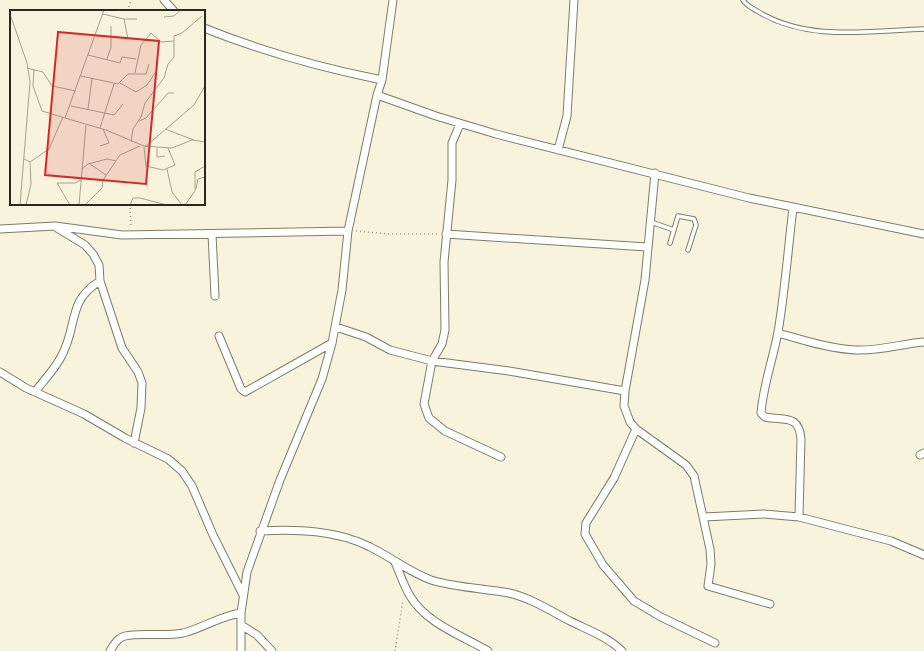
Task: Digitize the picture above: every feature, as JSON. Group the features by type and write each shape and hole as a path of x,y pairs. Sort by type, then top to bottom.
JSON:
{"street":[{"path":"164,0 173,10"},
{"path":"241,651 241,613 247,572 260,531 322,379 336,327 348,231 377,95 382,80 393,0"},
{"path":"558,150 567,116 574,0"},
{"path":"205,28 260,48 346,73 382,80"},
{"path":"377,95 460,124 558,150 749,198 924,234"},
{"path":"460,124 452,143 452,180 444,262 445,330 442,344 432,361 424,404 429,418 445,431 501,457"},
{"path":"654,173 645,280 625,391 626,414 636,429 679,459 691,471 697,486 711,558 708,586 770,604"},
{"path":"793,208 778,333 763,396 761,414 765,417 794,422 799,427 801,439 799,517"},
{"path":"0,229 55,226 108,234 131,235 348,231"},
{"path":"55,226 85,245 93,254 99,265 100,281 122,348 138,372 142,383 140,408 134,443"},
{"path":"212,234 215,296"},
{"path":"446,234 514,238 556,243 647,247"},
{"path":"35,392 62,355 70,332 75,310 81,298 87,288 100,281"},
{"path":"336,327 366,337 390,350 432,361 509,371 625,391"},
{"path":"778,333 815,343 856,350 884,348 924,342"},
{"path":"219,336 241,389 245,392 332,343"},
{"path":"0,372 35,392 84,414 134,443 168,459 182,471 192,486 213,535 243,595"},
{"path":"636,429 614,478 586,523 585,534 603,565 634,602 715,643"},
{"path":"704,517 764,514 799,517 891,541 924,555"},
{"path":"260,531 289,530 346,537 370,547 395,562 427,578 442,583 519,596 599,635 615,644 622,651"},
{"path":"395,562 405,586 417,606 435,622 488,651"},
{"path":"110,651 117,640 125,636 162,636 185,633 221,617 241,613"},
{"path":"241,625 257,635 272,651"}],"lane":[{"path":"743,0 766,16 804,29 827,33 924,29"},
{"path":"670,243 679,215 696,220 688,250"},
{"path":"650,222 674,230"}],"path":[{"path":"128,10 131,0"},
{"path":"130,205 131,235"},
{"path":"348,231 390,234 446,234"},
{"path":"395,651 405,586"}]}
